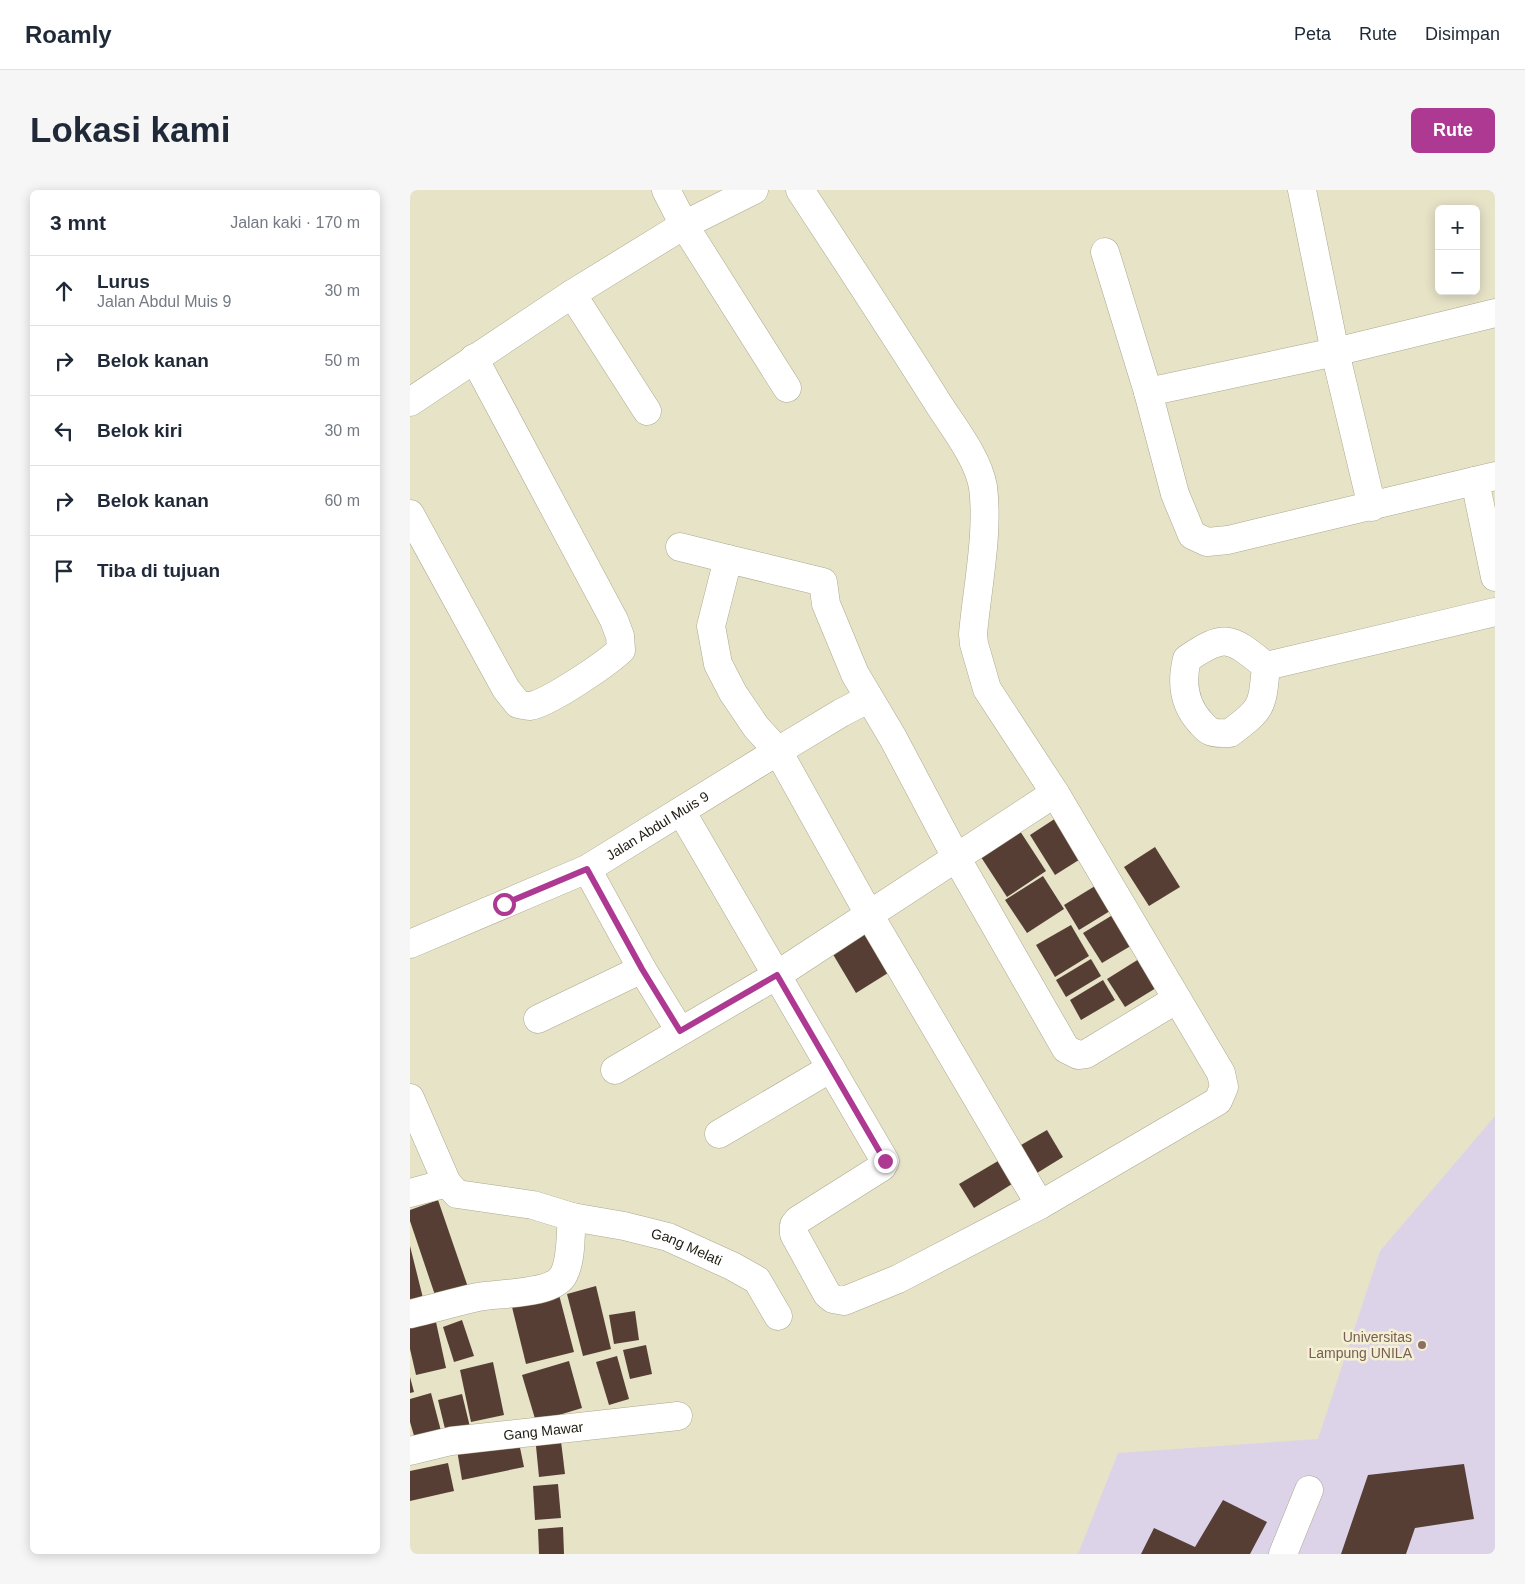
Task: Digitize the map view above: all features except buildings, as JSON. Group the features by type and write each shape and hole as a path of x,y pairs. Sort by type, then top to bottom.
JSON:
{"street":[{"path":"666,190 684,225 788,388"},
{"path":"410,402 572,294 684,225 754,190"},
{"path":"681,811 885,1161 882,1167 798,1220 794,1225 794,1234 827,1294 833,1299 848,1300 898,1279 1040,1205 1218,1101 1224,1088 1221,1073 1055,793 987,689 973,634 982,558 984,514 983,486 976,464 912,361 800,190"},
{"path":"1302,190 1335,352 1372,507"},
{"path":"1105,252 1148,392 1175,494 1192,535 1207,542 1228,540 1372,507 1485,478 1495,577"},
{"path":"572,294 647,411"},
{"path":"1148,392 1335,352 1495,313"},
{"path":"410,514 506,689 518,704 529,706 542,702 608,662 621,650 620,636 614,620 474,358"},
{"path":"680,548 823,582 826,604 855,674 868,699 893,738 957,859 1066,1049 1078,1055 1086,1054 1176,999"},
{"path":"728,559 711,626 718,664 733,693 752,720 778,750 870,916 1040,1205"},
{"path":"1266,666 1495,612"},
{"name":"Jalan Abdul Muis 9","path":"410,944 587,869 778,750 868,699"},
{"path":"615,1070 777,975 870,916 1055,793"},
{"path":"587,869 642,969 680,1031"},
{"path":"538,1019 642,969"},
{"path":"719,1134 831,1068"},
{"path":"410,1098 447,1183 410,1193"},
{"name":"Gang Melati","path":"447,1183 457,1194 533,1205 572,1217 624,1226 668,1237 732,1266 757,1280 778,1316"},
{"path":"410,1314 480,1297 532,1291 557,1282 564,1275 568,1257 572,1217"},
{"name":"Gang Mawar","path":"410,1451 451,1441 678,1416"},
{"path":"1283,1554 1309,1490"}],"shaded area":[{"name":"Universitas Lampung UNILA","path":"1495,1116 1495,1554 1078,1554 1118,1453 1318,1439 1380,1251"}],"place":[{"name":"Universitas Lampung UNILA","path":"1422,1345"}],"route":[{"path":"504,904 587,869 642,969 680,1031 777,975 885,1161"}]}
